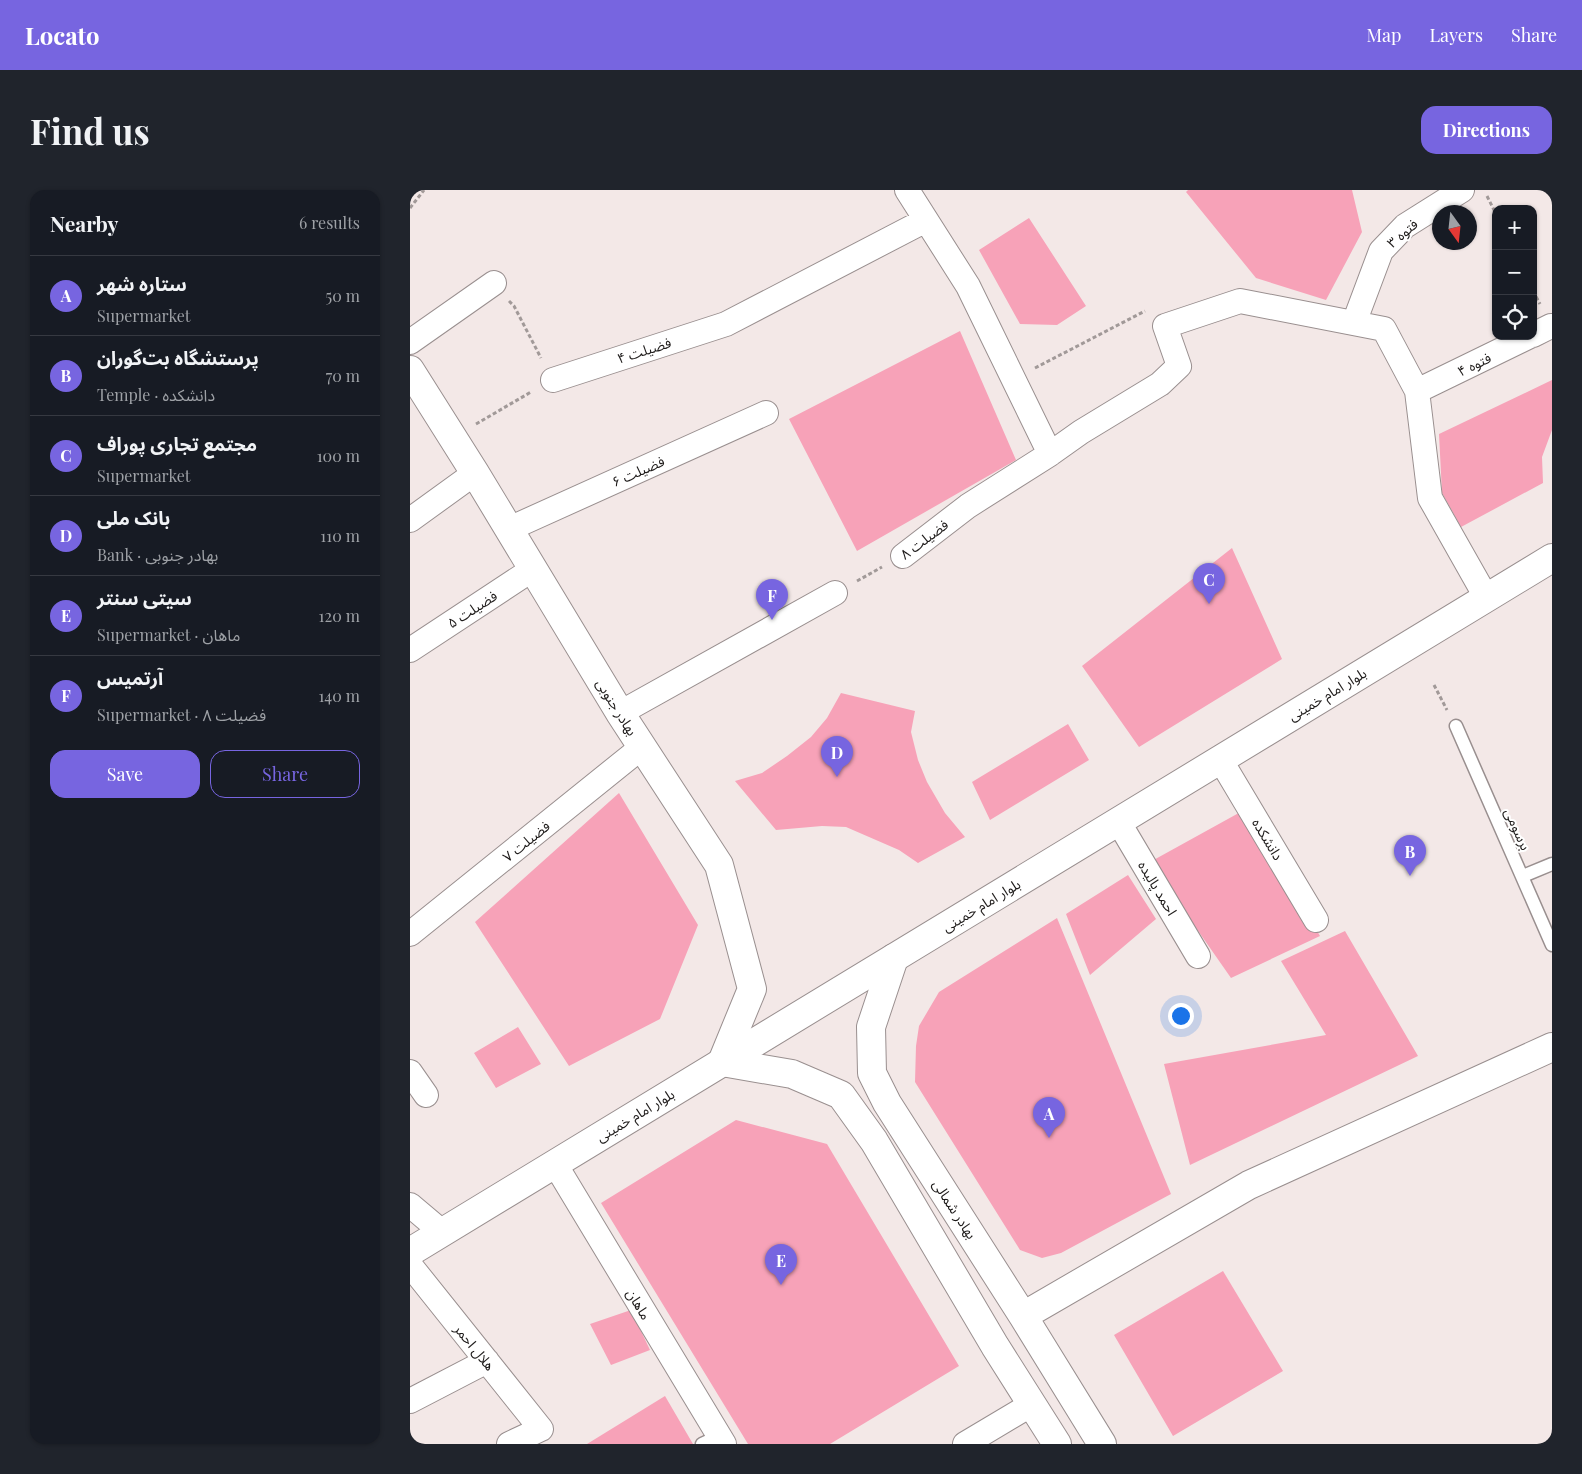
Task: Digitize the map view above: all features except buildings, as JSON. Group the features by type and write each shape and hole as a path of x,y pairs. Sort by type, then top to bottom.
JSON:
{"main road":[{"name":"بهادر جنوبی","path":"410,370 453,437 620,713 719,865 752,989 722,1062"},
{"name":"بلوار امام خمینی","path":"410,1252 1486,598 1540,571 1552,558"},
{"name":"بهادر شمالی","path":"894,958 871,1027 872,1073 887,1103 1102,1444"},
{"path":"1023,1316 1249,1185 1552,1047"},
{"path":"722,1062 792,1074 841,1095 874,1141 995,1346 1057,1444"}],"street":[{"path":"907,190 968,286 1050,454"},
{"name":"فتوه ۳","path":"1354,323 1381,251 1405,226 1462,190"},
{"name":"فضیلت ۴","path":"553,380 726,324 926,220"},
{"path":"410,342 494,283"},
{"path":"1158,316 1240,301 1384,329 1417,391 1430,498 1486,598"},
{"name":"فضیلت ۸","path":"903,556 968,506 1081,432 1160,384 1179,366 1158,316"},
{"name":"فتوه ۴","path":"1417,391 1538,332"},
{"name":"فضیلت ۶","path":"509,530 766,413"},
{"path":"410,520 475,473"},
{"name":"فضیلت ۵","path":"410,650 533,569"},
{"path":"620,713 835,592"},
{"name":"فضیلت ۷","path":"410,934 642,747"},
{"name":"دانشکده","path":"1220,759 1316,920"},
{"name":"احمد پالیده","path":"1118,821 1198,956"},
{"path":"410,1072 426,1095"},
{"name":"ماهان","path":"555,1164 715,1441"},
{"path":"410,1205 442,1232"},
{"name":"هلال احمر","path":"410,1265 540,1429 509,1444"},
{"path":"410,1401 486,1362"},
{"path":"965,1444 1032,1404"}],"lane":[{"name":"برسومی","path":"1456,726 1552,945"},
{"path":"1523,876 1552,864"}],"path":[{"path":"410,208 424,190"},
{"path":"1484,190 1492,206"},
{"path":"453,437 553,380 514,306 494,283"},
{"path":"1014,380 1158,316"},
{"name":"فضیلت ۸","path":"835,592 903,556"},
{"path":"1434,685 1456,726"}],"place":[{"name":"مجتمع تجاری پوراف","path":"1209,604"},
{"name":"آرتمیس","path":"772,620"},
{"name":"بانک ملی","path":"837,777"},
{"name":"پرستشگاه بت‌گوران","path":"1410,876"},
{"name":"ستاره شهر","path":"1049,1138"},
{"name":"سیتی سنتر","path":"781,1285"}]}
